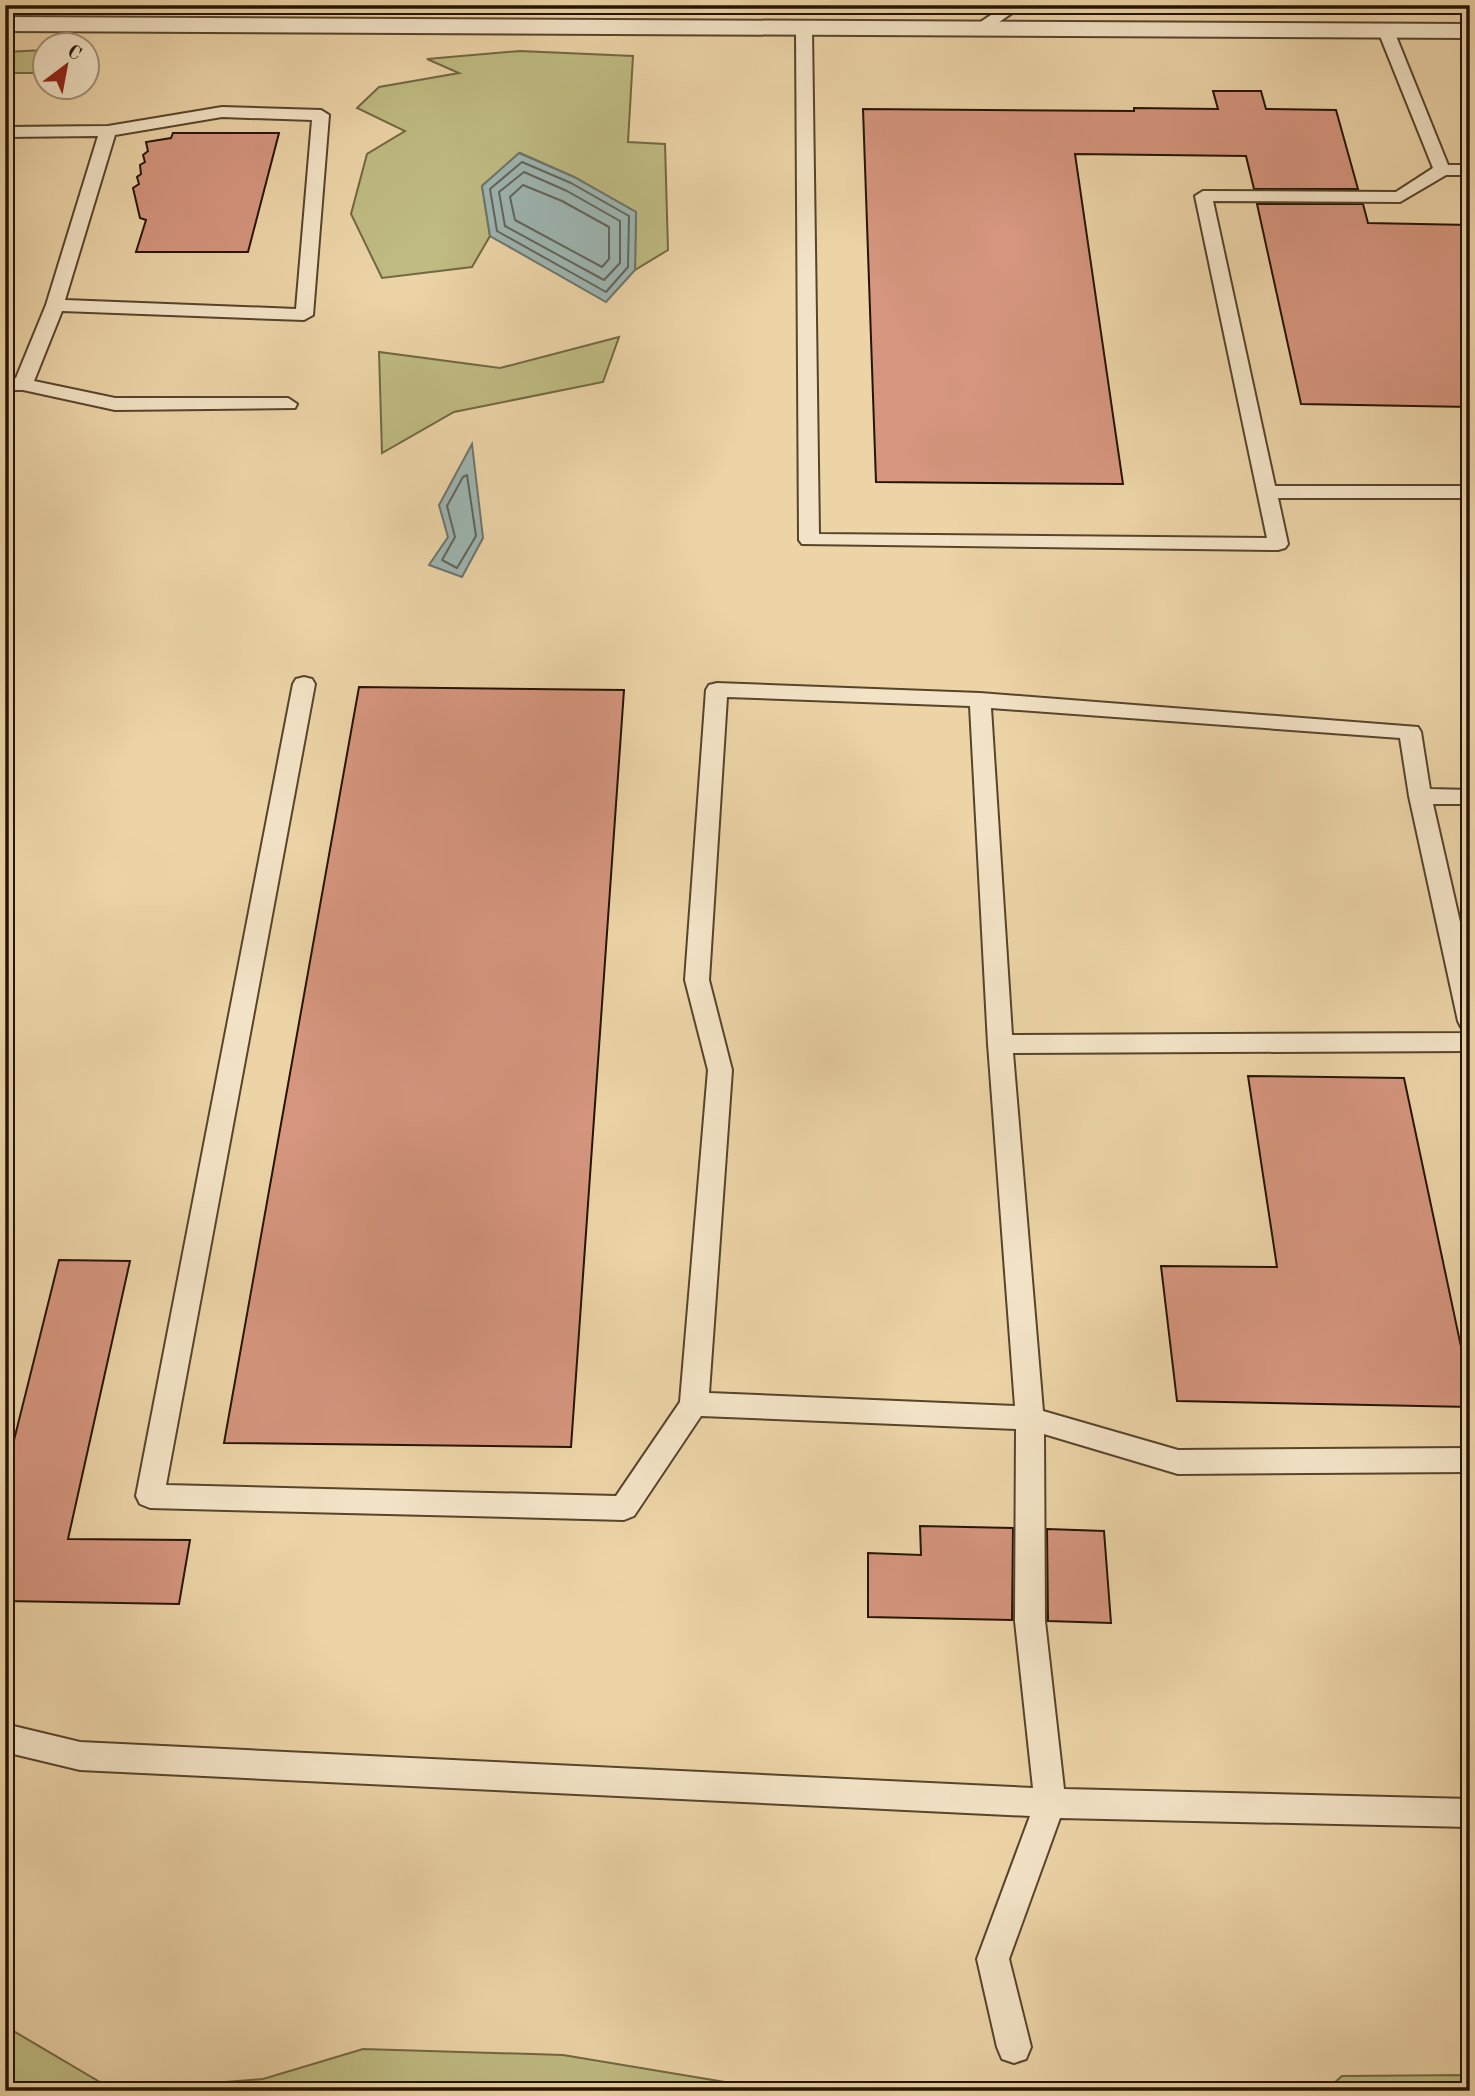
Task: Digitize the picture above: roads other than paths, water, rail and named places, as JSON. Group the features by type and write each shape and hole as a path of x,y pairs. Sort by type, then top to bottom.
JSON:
{"street":[{"path":"5,24 804,30 981,28 1470,31"}],"lane":[{"path":"981,28 1017,5"},
{"path":"804,30 809,540 1278,544 1203,196 1400,197 1442,170 1470,170"},
{"path":"1386,31 1442,170"},
{"path":"5,132 108,131 222,112 321,114 304,315 55,305"},
{"path":"108,131 55,305 14,384 115,404 288,404"},
{"path":"1267,492 1470,492"},
{"path":"304,684 150,1496 624,1508 694,1404 720,1070 697,980 717,690 980,700 1410,732 1420,796 1470,1021"},
{"path":"980,700 1000,1044 1030,1418 1030,1621 1050,1803 993,1959 1014,2047"},
{"path":"1420,796 1470,797"},
{"path":"1000,1044 1470,1042"},
{"path":"694,1404 1030,1418 1178,1462 1470,1460"},
{"path":"5,1738 80,1756 1050,1803 1470,1813"}],"water":[{"path":"519,153 574,177 636,212 635,270 606,302 490,236 482,186"},
{"path":"472,444 483,538 462,577 429,565 448,537 439,505"}]}
